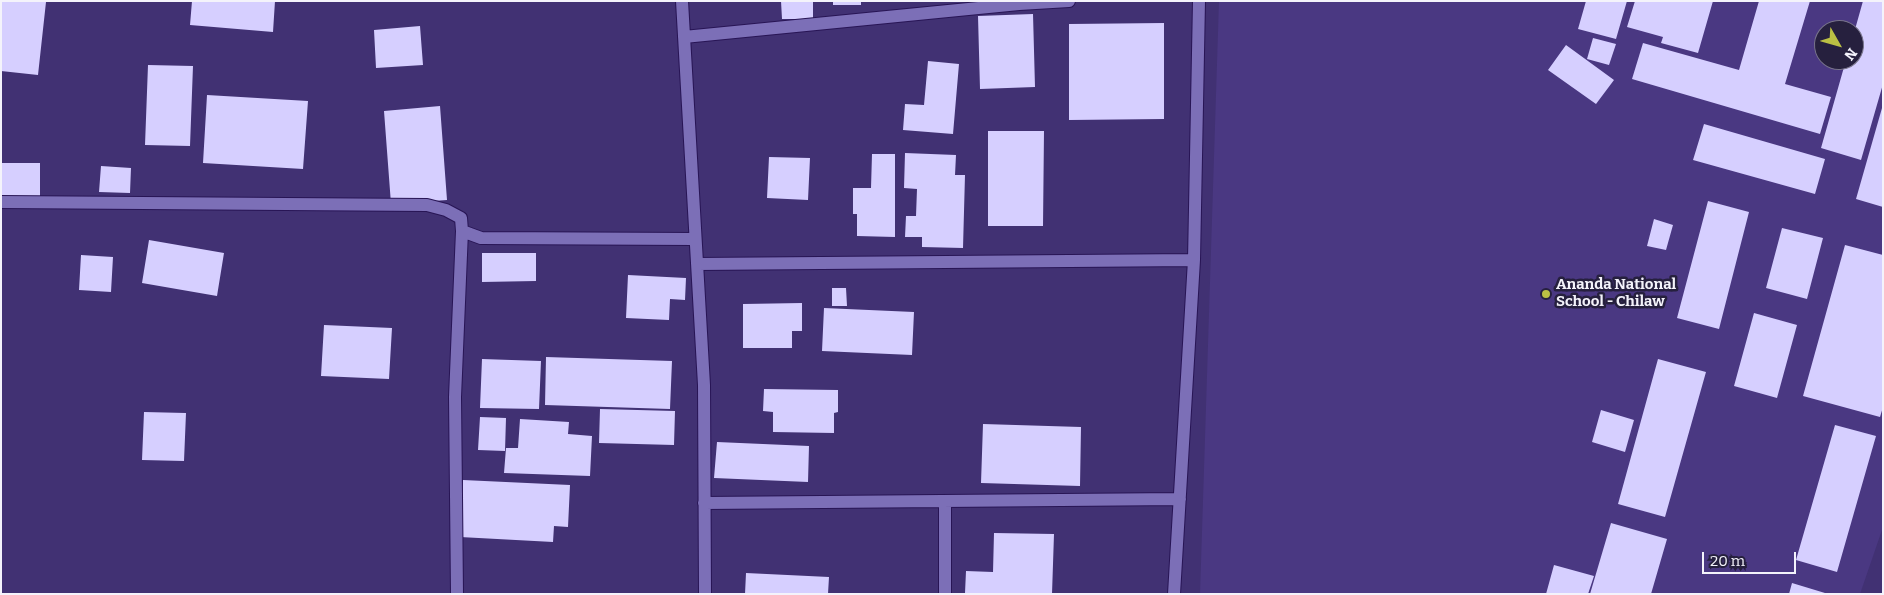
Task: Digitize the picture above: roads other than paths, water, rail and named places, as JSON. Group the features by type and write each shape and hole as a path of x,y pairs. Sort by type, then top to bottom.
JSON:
{"street":[{"path":"682,1 704,385 705,594"},
{"path":"684,37 1019,4 1069,1"},
{"path":"1174,594 1194,260 1199,1"},
{"path":"1,202 427,205 446,210 461,218 455,397 457,594"},
{"path":"462,231 481,238 696,238"},
{"path":"697,264 1194,260"},
{"path":"704,503 1180,499"},
{"path":"945,501 945,594"}],"place":[{"name":"Ananda National School - Chilaw","path":"1546,294"}]}
